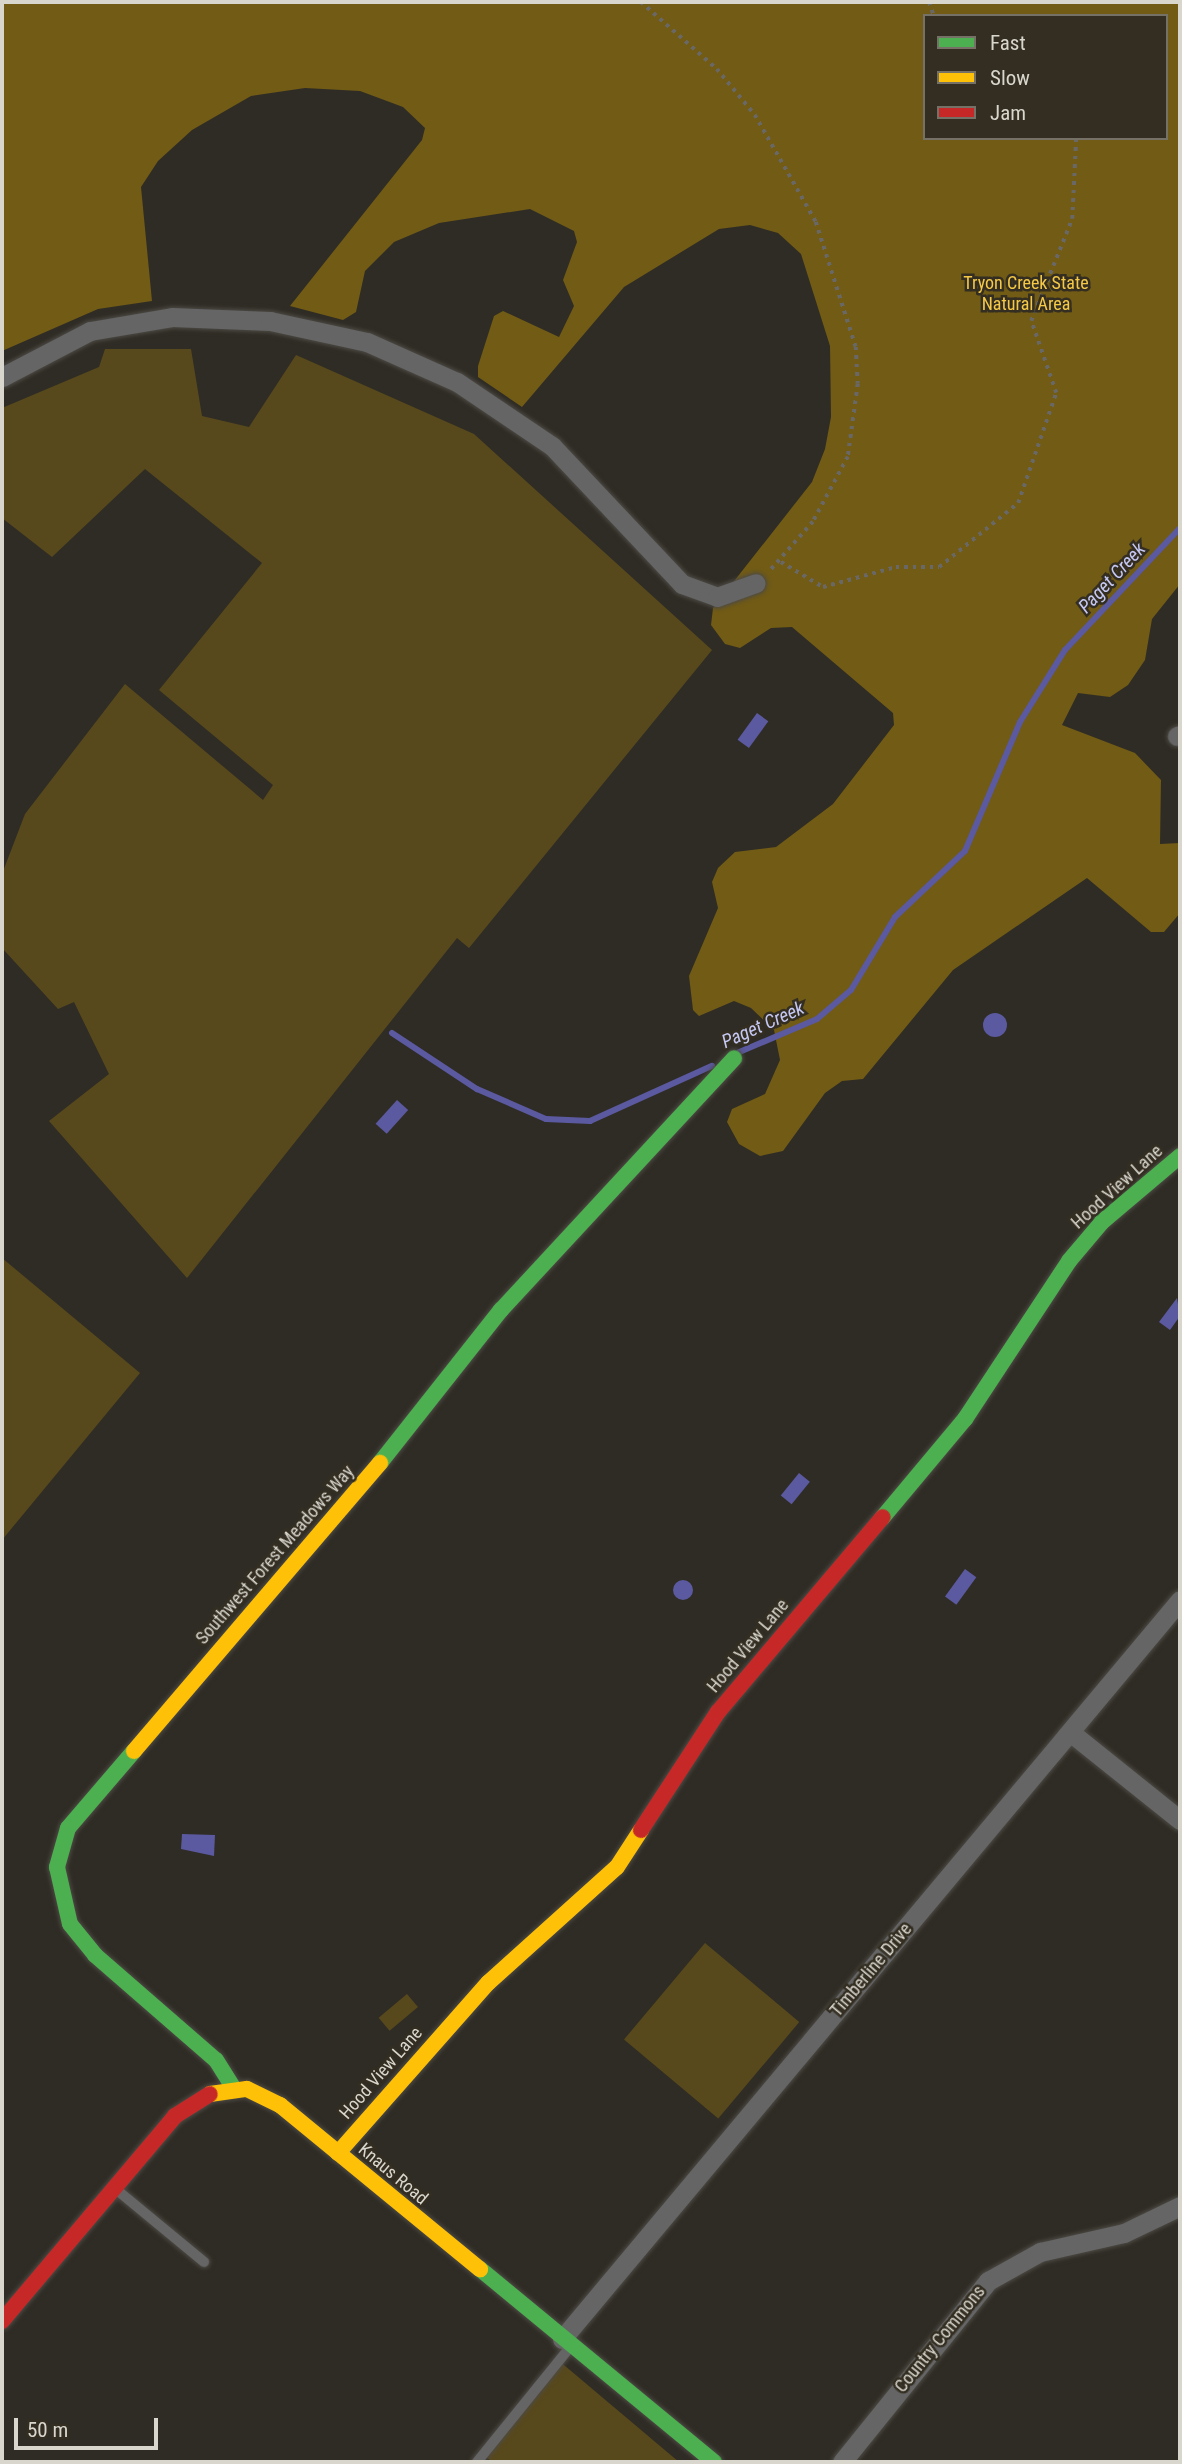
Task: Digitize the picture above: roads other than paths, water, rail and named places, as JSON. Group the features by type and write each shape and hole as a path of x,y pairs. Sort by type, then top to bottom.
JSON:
{"street":[{"path":"2,377 90,331 172,317 270,321 367,342 457,382 552,446 682,584 717,597 755,583"},
{"name":"Southwest Forest Meadows Way","path":"234,2089 216,2060 95,1955 70,1924 57,1867 68,1829 412,1425 500,1310 734,1058"},
{"name":"Hood View Lane","path":"338,2153 488,1983 617,1867 718,1712 965,1419 1069,1261 1102,1222 1180,1156"},
{"name":"Timberline Drive","path":"567,2342 1180,1601"},
{"path":"1070,1732 1180,1820"},
{"path":"2,2321 181,2111 234,2089"},
{"name":"Knaus Road","path":"234,2089 266,2095 714,2462"},
{"name":"Country Commons","path":"842,2462 988,2281 1040,2252 1124,2233 1180,2206"}],"lane":[{"path":"114,2187 204,2262"},
{"path":"477,2462 567,2342"}],"waterway":[{"name":"Paget Creek","path":"737,1053 817,1019 851,990 895,917 965,851 1020,722 1065,650 1180,528"},
{"name":"Paget Creek","path":"392,1033 477,1089 546,1119 590,1121 712,1066"}],"park label":[{"name":"Tryon Creek State Natural Area","path":"1026,294"}]}
